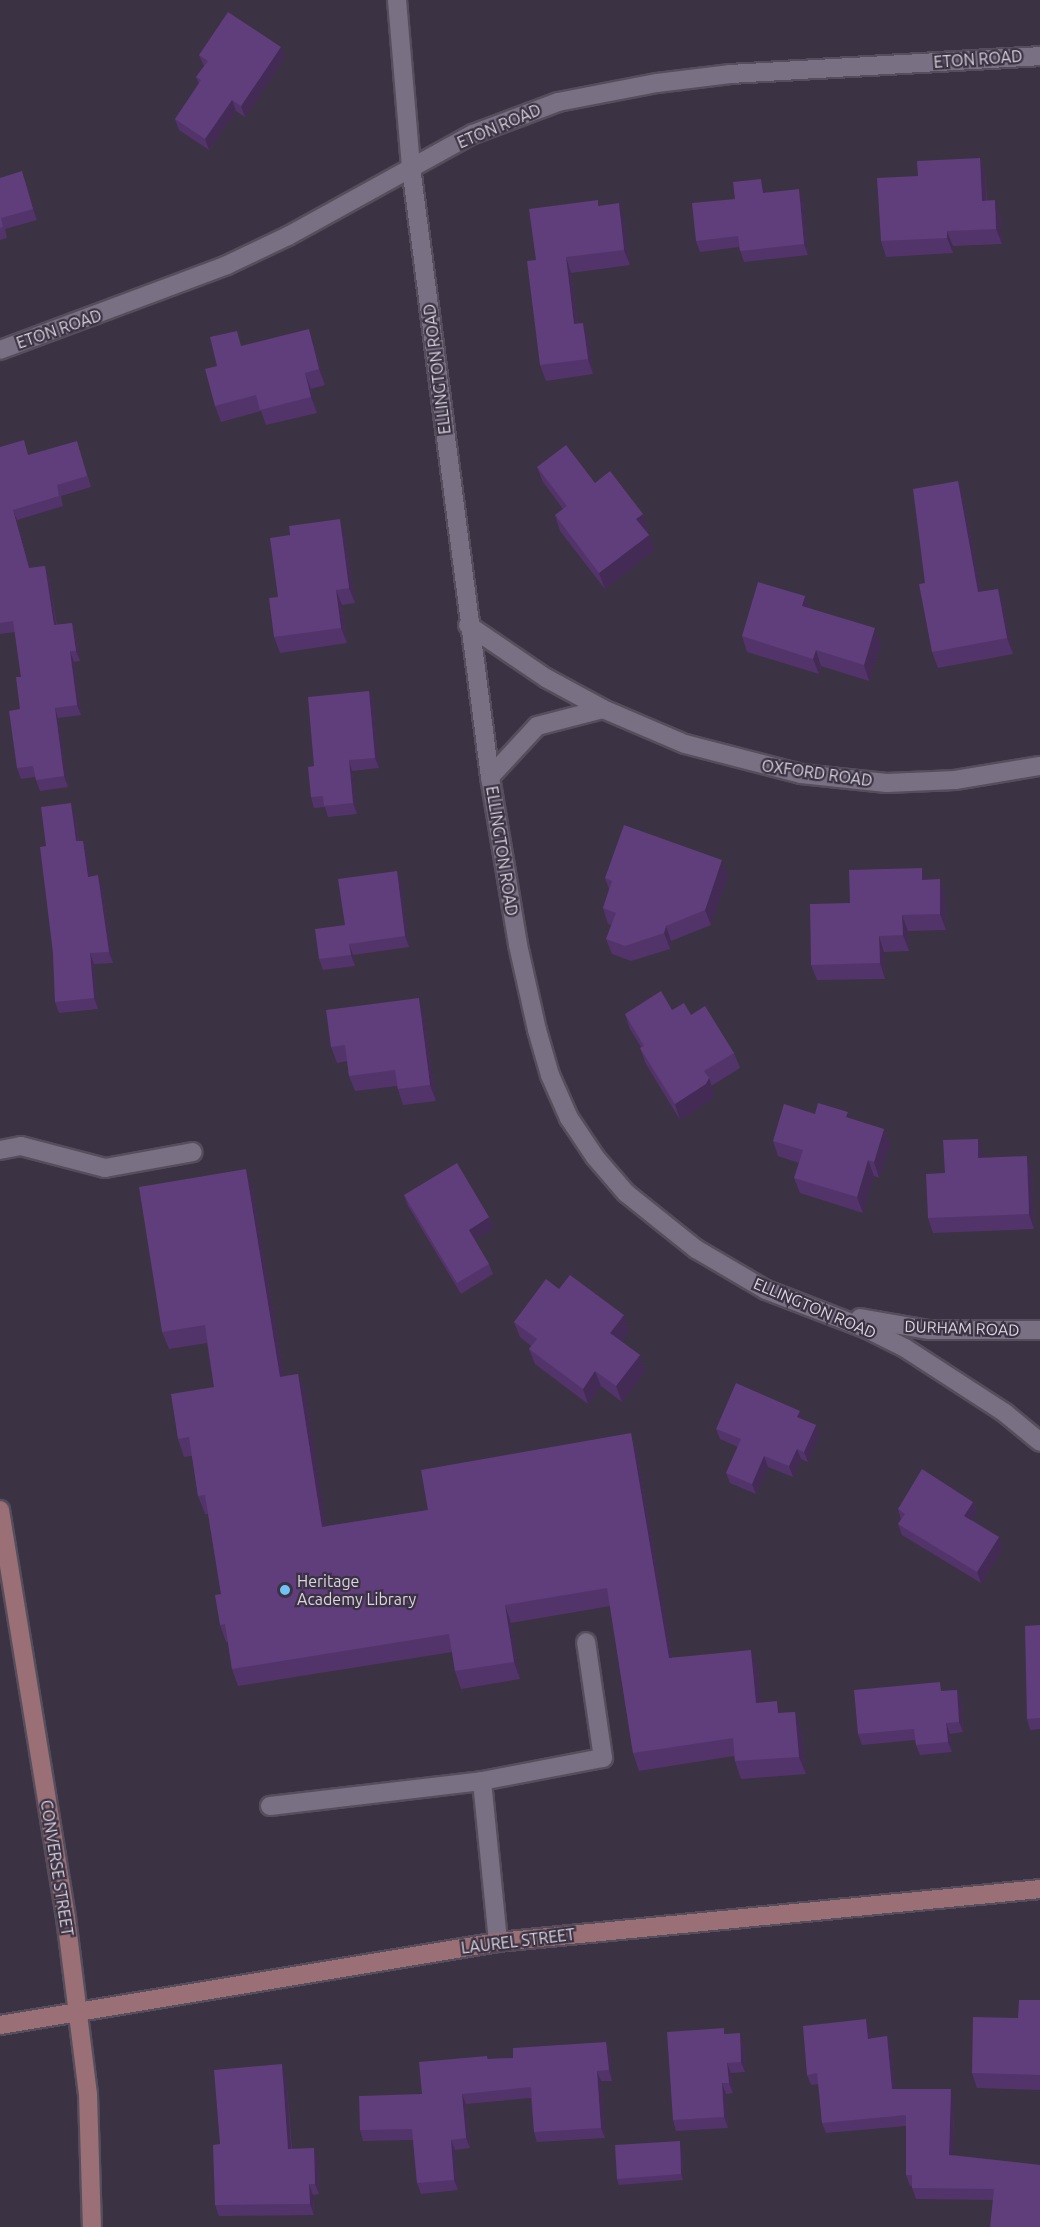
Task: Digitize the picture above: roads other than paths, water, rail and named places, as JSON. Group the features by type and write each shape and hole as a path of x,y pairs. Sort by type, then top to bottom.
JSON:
{"street":[{"name":"ELLINGTON ROAD","path":"398,0 411,167 468,625 490,777 518,945 535,1019 550,1075 569,1118 595,1156 626,1192 664,1225 766,1290 867,1329 915,1354 1005,1413 1040,1442"},
{"name":"ETON ROAD","path":"0,350 227,265 288,236 411,167 511,117 558,102 657,83 730,74 1040,56"},
{"name":"OXFORD ROAD","path":"468,625 546,678 603,709 685,744 801,774 887,783 955,780 1040,766"},
{"path":"490,777 537,726 603,709"},
{"path":"0,1150 21,1146 105,1168 193,1152"},
{"name":"DURHAM ROAD","path":"814,1309 929,1330 1040,1330"},
{"name":"CONVERSE STREET","path":"0,1510 78,2013 88,2094 92,2227"},
{"path":"270,1806 482,1781 603,1758 586,1642"},
{"path":"482,1781 498,1942"},
{"name":"LAUREL STREET","path":"0,2025 498,1942 1040,1889"}],"place":[{"name":"Heritage Academy Library","path":"285,1590"}]}
